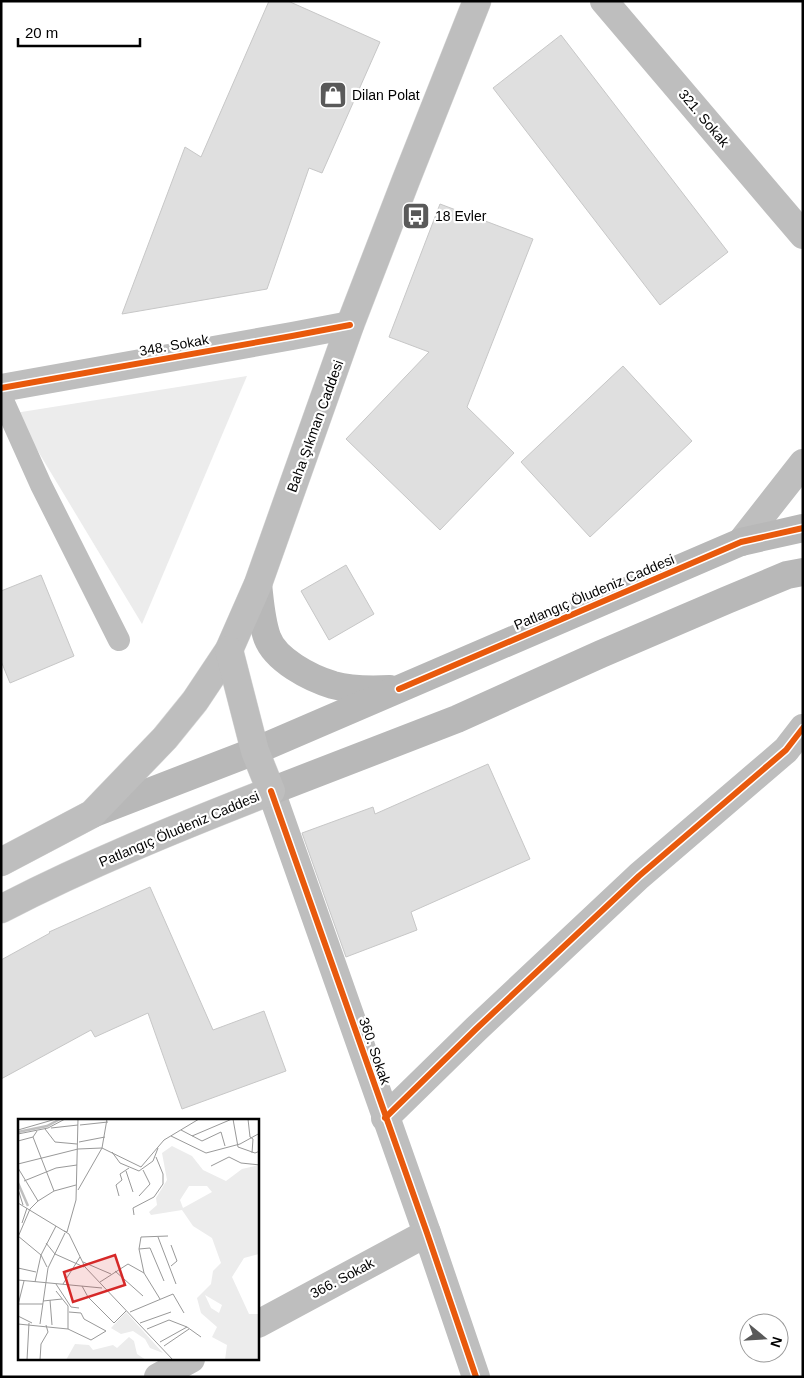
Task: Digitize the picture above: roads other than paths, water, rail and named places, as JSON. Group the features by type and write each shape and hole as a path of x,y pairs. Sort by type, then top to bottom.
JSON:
{"main road":[{"name":"Patlangıç Öludeniz Caddesi","path":"92,814 255,751 741,542 803,528"},
{"name":"Patlangıç Öludeniz Caddesi","path":"271,791 457,718 787,575 803,572"},
{"path":"258,584 267,638 280,656 300,672 333,685 362,689 399,689"}],"street":[{"name":"Baha Şıkman Caddesi","path":"92,814 165,738 195,701 229,650 258,584 350,325 477,1"},
{"name":"321. Sokak","path":"604,1 803,235"},
{"name":"348. Sokak","path":"1,388 350,325"},
{"path":"741,542 803,463"},
{"name":"360. Sokak","path":"229,650 255,751 271,791 476,1377"},
{"path":"386,1118 476,1029 639,876 786,750 803,728"},
{"name":"Patlangıç Öludeniz Caddesi","path":"1,909 152,838 271,791"},
{"name":"Patlangıç Öludeniz Caddesi","path":"1,862 92,814"},
{"name":"366. Sokak","path":"259,1323 427,1233"},
{"path":"158,1377 189,1360"}],"lane":[{"path":"1,396 42,485 119,640"}],"place":[{"name":"Dilan Polat","path":"333,95"},
{"name":"18 Evler","path":"416,216"}]}
